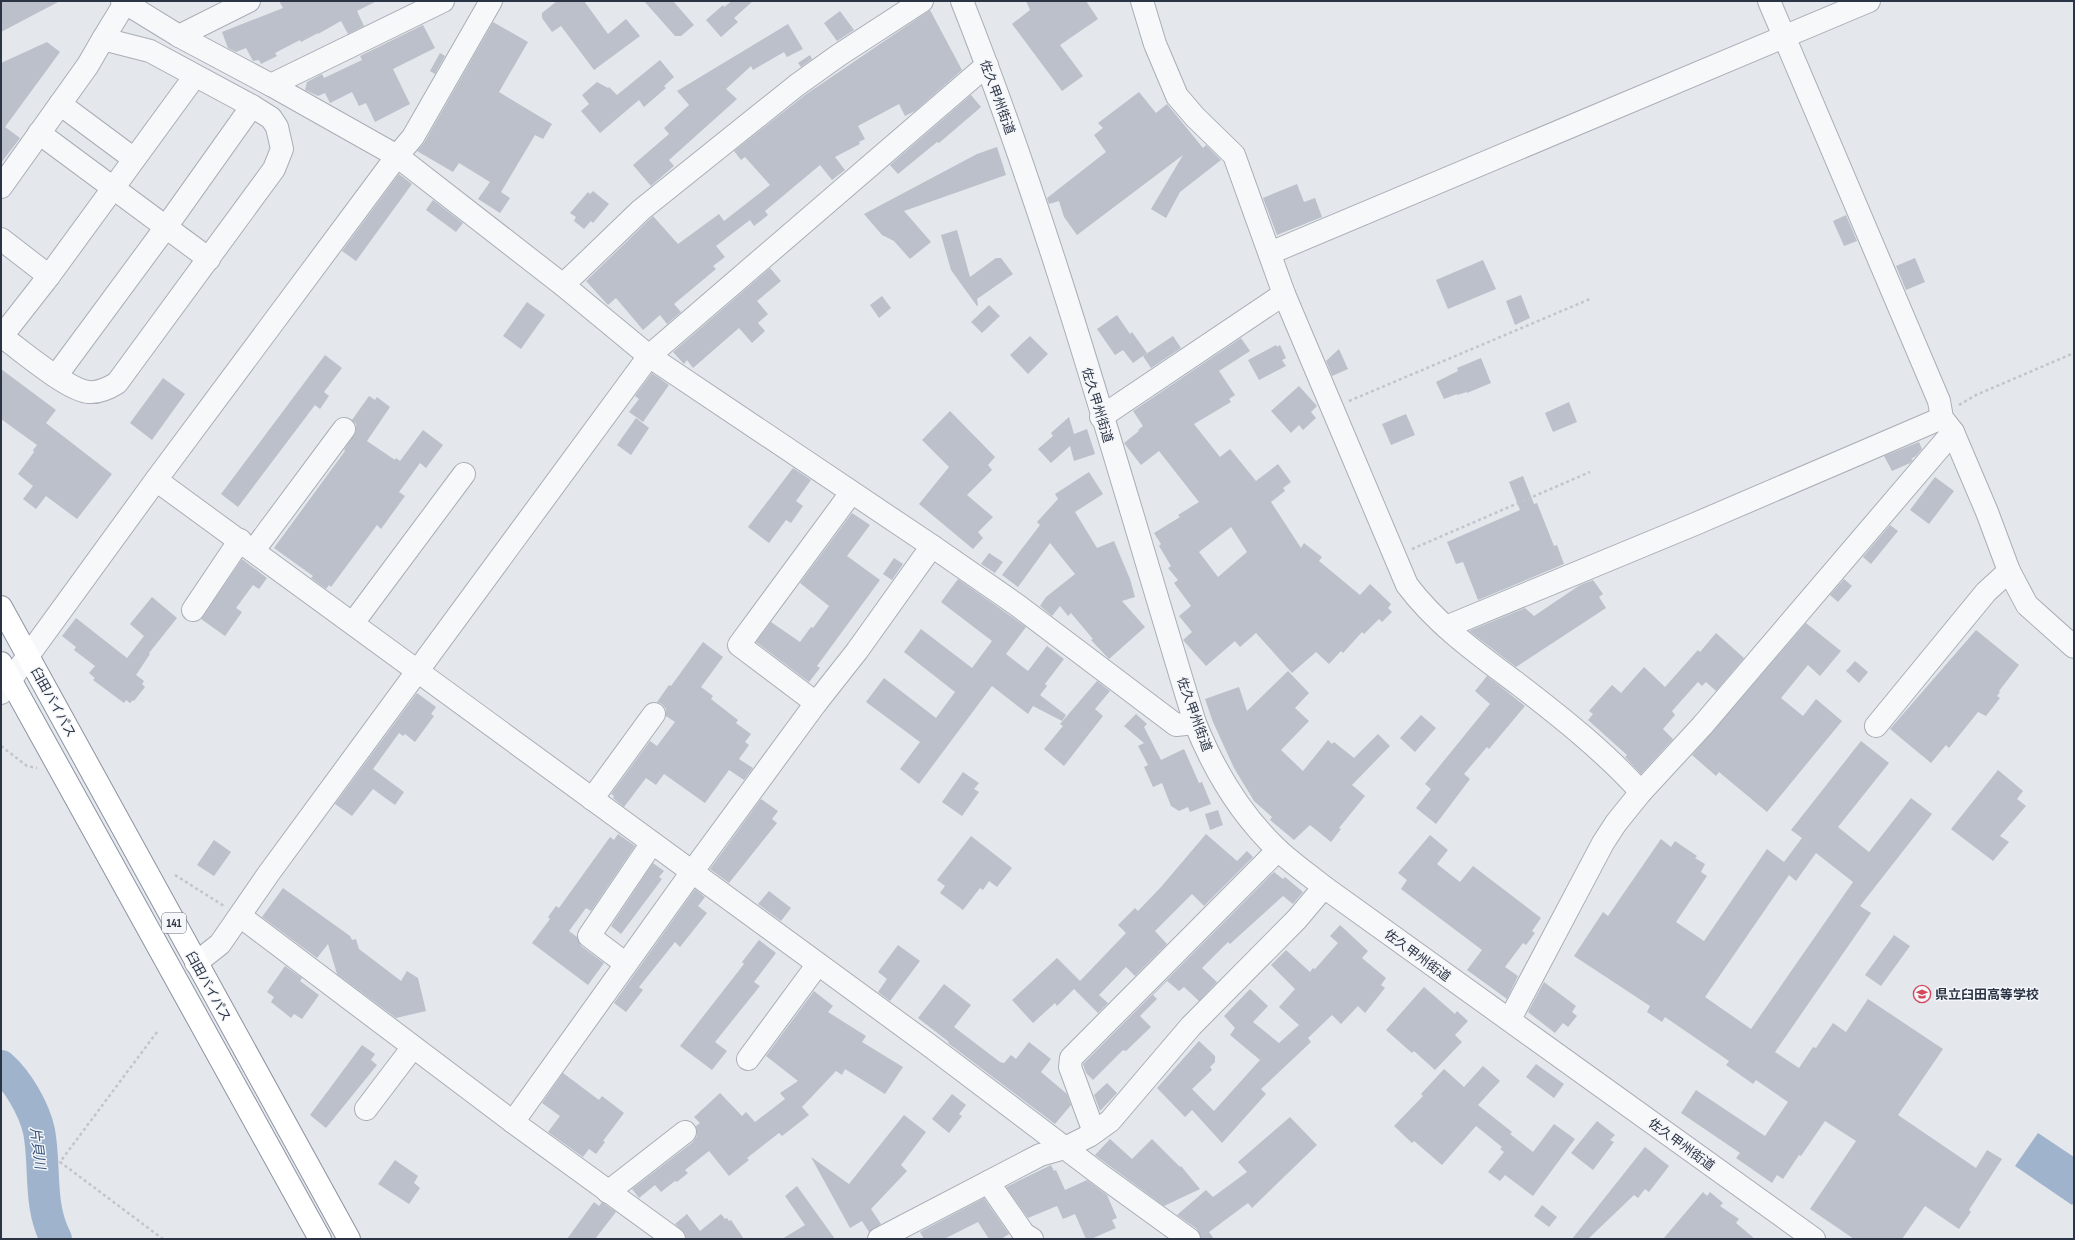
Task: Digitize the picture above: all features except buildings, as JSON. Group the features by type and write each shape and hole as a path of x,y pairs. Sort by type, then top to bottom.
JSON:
{"highway":[{"name":"臼田バイパス","path":"1,607 349,1239"},
{"name":"臼田バイパス","path":"4,679 55,761 320,1239"}],"street":[{"path":"178,36 249,1"},
{"path":"271,85 442,1"},
{"path":"4,679 28,655 397,156 414,137 491,1"},
{"path":"563,285 641,210 797,85 839,55 922,1"},
{"name":"佐久甲州街道","path":"962,1 987,65 1023,167 1102,417 1195,723 1214,766 1228,788 1246,813 1278,850 1324,886 1814,1239"},
{"path":"1142,1 1155,44 1177,96 1194,117 1234,155 1284,294 1407,585 1421,604 1446,627 1555,712 1627,777 1641,792"},
{"path":"1769,1 1948,425 1987,512 2009,571 2027,605 2074,647"},
{"path":"1270,253 1869,1"},
{"path":"1,187 104,39 124,2 178,36 271,85 397,156 563,285 649,356 932,546 1017,605 1176,725 1195,723"},
{"path":"104,39 150,51 252,106 271,118 277,127 282,149 274,169 117,383 106,390 89,392 73,388 1,336 49,276 195,76"},
{"path":"196,963 220,944 269,873 649,356 987,65"},
{"path":"60,104 134,159"},
{"path":"56,376 166,227 252,106"},
{"path":"39,133 209,259"},
{"path":"1,239 49,276"},
{"path":"1102,417 1284,294"},
{"path":"1446,627 1687,527 1948,425"},
{"path":"1510,1020 1603,843 1616,822 1641,792 1702,726 1948,425"},
{"path":"193,610 344,429"},
{"path":"353,623 464,474"},
{"path":"156,480 247,545 936,1050 1065,1148 1189,1239"},
{"path":"816,703 739,645 851,492"},
{"path":"513,1122 692,872 816,703 858,651 932,546"},
{"path":"1876,726 1986,592 2009,571"},
{"path":"592,799 654,714"},
{"path":"626,964 589,936 652,843"},
{"path":"1096,1131 1091,1124 1070,1067 1071,1058 1278,850"},
{"path":"879,1239 1040,1155 1065,1148 1096,1131 1110,1121 1191,1026 1297,919 1324,886"},
{"path":"240,916 513,1122 674,1239"},
{"path":"748,1060 818,964"},
{"path":"366,1109 413,1047"},
{"path":"608,1192 686,1132"},
{"path":"988,1182 1024,1237"}],"path":[{"path":"1332,408 1590,299"},
{"path":"1948,425 1957,407 1964,401 2074,353"},
{"path":"1395,557 1590,472"},
{"path":"1,746 27,766 38,768 55,761"},
{"path":"175,875 240,916"},
{"path":"157,1032 60,1162 163,1239"}],"water":[{"path":"2038,1133 2074,1157 2074,1202 2072,1205 2015,1166"}],"waterway":[{"name":"片貝川","path":"1,1066 19,1087 37,1123 41,1145 43,1186 47,1213 50,1226 56,1239"}],"place":[{"name":"県立臼田高等学校","path":"1922,994"}]}
